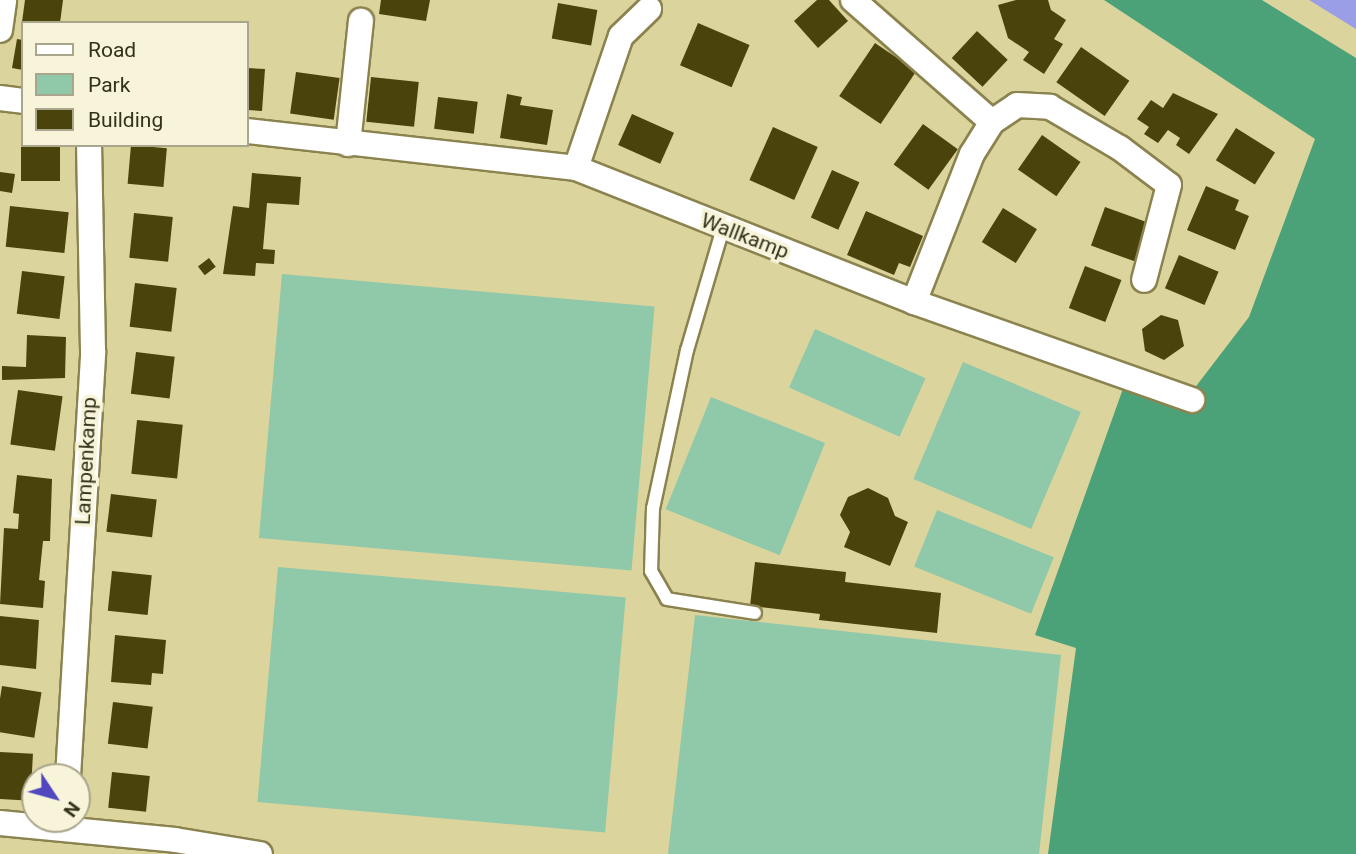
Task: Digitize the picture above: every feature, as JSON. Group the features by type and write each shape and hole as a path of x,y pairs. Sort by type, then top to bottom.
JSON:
{"street":[{"path":"0,30 4,0"},
{"path":"853,0 992,122"},
{"path":"576,168 621,36 649,9"},
{"path":"348,144 361,21"},
{"path":"0,98 21,101"},
{"path":"914,302 972,154 992,122 1017,104 1050,107 1120,148 1170,185 1144,280"},
{"name":"Wallkamp","path":"248,131 576,168 914,302 1192,400"},
{"name":"Lampenkamp","path":"69,763 93,351 89,147"},
{"path":"0,823 21,823"},
{"path":"91,828 260,854"}],"lane":[{"path":"723,228 687,350 653,508 652,570 667,598 755,613"}],"green space":[{"path":"1104,0 1262,0 1356,58 1356,854 1048,854 1076,648 1035,635 1125,383 1184,402 1249,317 1315,139"},
{"path":"282,274 655,307 631,571 259,538"},
{"path":"815,329 926,378 900,437 789,387"},
{"path":"963,362 1081,412 1031,529 913,479"},
{"path":"711,397 825,443 780,555 666,509"},
{"path":"937,510 1054,557 1031,614 914,567"},
{"path":"278,567 626,597 605,833 257,802"},
{"path":"695,615 1061,655 1039,854 668,854"}],"water":[{"path":"1309,0 1356,0 1356,29"}],"building":[{"path":"25,0 63,0 60,21 22,21"},
{"path":"381,0 430,0 426,21 379,14"},
{"path":"817,0 829,0 848,21 818,48 794,21"},
{"path":"1016,0 1048,0 1051,10 1066,20 1054,39 1063,44 1044,74 1023,60 1029,52 1008,38 998,5"},
{"path":"558,3 597,10 591,45 552,38"},
{"path":"698,23 750,45 732,87 680,65"},
{"path":"977,31 1008,60 982,87 952,58"},
{"path":"17,39 21,40 21,70 12,68"},
{"path":"875,43 916,71 881,124 839,96"},
{"path":"1081,47 1129,81 1105,116 1056,82"},
{"path":"248,68 265,69 262,111 248,110"},
{"path":"296,72 340,78 334,120 290,114"},
{"path":"371,77 419,82 414,127 366,122"},
{"path":"1173,93 1218,114 1189,154 1176,145 1180,138 1168,130 1158,143 1144,134 1149,127 1137,119 1151,100 1163,108"},
{"path":"507,94 522,97 520,105 553,110 547,145 500,138"},
{"path":"438,97 478,102 474,134 434,129"},
{"path":"632,114 674,133 660,164 618,145"},
{"path":"923,124 958,149 928,190 894,164"},
{"path":"773,127 818,147 794,200 749,180"},
{"path":"1236,128 1275,152 1255,185 1216,160"},
{"path":"1042,135 1081,162 1056,196 1018,169"},
{"path":"21,147 60,147 60,181 21,181"},
{"path":"131,147 167,148 163,187 128,184"},
{"path":"832,170 859,182 838,230 811,218"},
{"path":"0,172 15,174 12,193 0,191"},
{"path":"252,173 301,177 299,205 267,203 263,249 275,250 274,264 256,263 255,276 223,274 233,206 249,208"},
{"path":"1206,186 1239,200 1235,210 1249,216 1235,250 1187,230"},
{"path":"10,206 69,212 64,253 6,247"},
{"path":"1105,207 1149,223 1135,262 1091,246"},
{"path":"1003,208 1037,229 1016,263 982,242"},
{"path":"866,211 923,236 910,267 899,263 894,275 847,255"},
{"path":"134,213 173,217 168,262 129,258"},
{"path":"1179,255 1219,272 1205,305 1165,288"},
{"path":"209,258 216,267 205,275 198,267"},
{"path":"1085,266 1121,280 1105,322 1069,308"},
{"path":"22,271 65,276 59,319 17,314"},
{"path":"135,283 177,288 171,332 130,327"},
{"path":"1161,315 1178,320 1184,346 1164,360 1145,351 1142,329"},
{"path":"27,335 66,337 65,378 2,380 2,366 26,367"},
{"path":"136,352 175,357 170,398 131,394"},
{"path":"18,390 63,396 55,451 10,444"},
{"path":"137,420 183,425 177,479 131,474"},
{"path":"17,475 52,479 50,541 43,541 39,580 45,581 43,608 0,604 4,528 18,529 19,514 13,513"},
{"path":"868,488 888,498 895,516 908,522 890,566 844,547 850,532 840,515 848,497"},
{"path":"111,494 157,500 152,537 106,532"},
{"path":"755,562 846,572 845,582 941,593 937,633 819,620 820,614 750,606"},
{"path":"112,571 152,575 148,615 108,611"},
{"path":"0,616 39,620 36,669 0,665"},
{"path":"115,635 166,640 163,674 152,673 151,685 111,682"},
{"path":"2,686 42,692 34,738 0,732"},
{"path":"113,702 153,707 148,749 108,744"},
{"path":"0,752 33,754 32,763 21,763 21,800 0,799"},
{"path":"112,772 150,776 146,812 108,808"}]}
